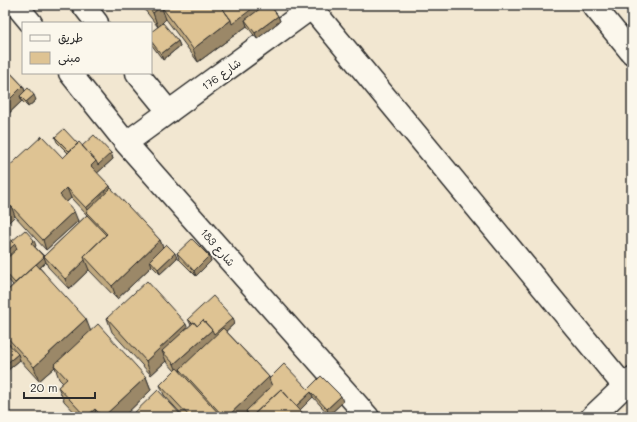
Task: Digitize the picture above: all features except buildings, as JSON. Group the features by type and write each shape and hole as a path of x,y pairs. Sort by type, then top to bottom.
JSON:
{"street":[{"path":"16,5 30,22"},
{"path":"83,5 96,22"},
{"path":"593,5 632,53"},
{"path":"313,6 628,383 592,417"},
{"name":"شارع 176","path":"126,143 313,6"},
{"name":"شارع 183","path":"71,74 126,143 368,417"},
{"path":"138,74 169,112"}]}
